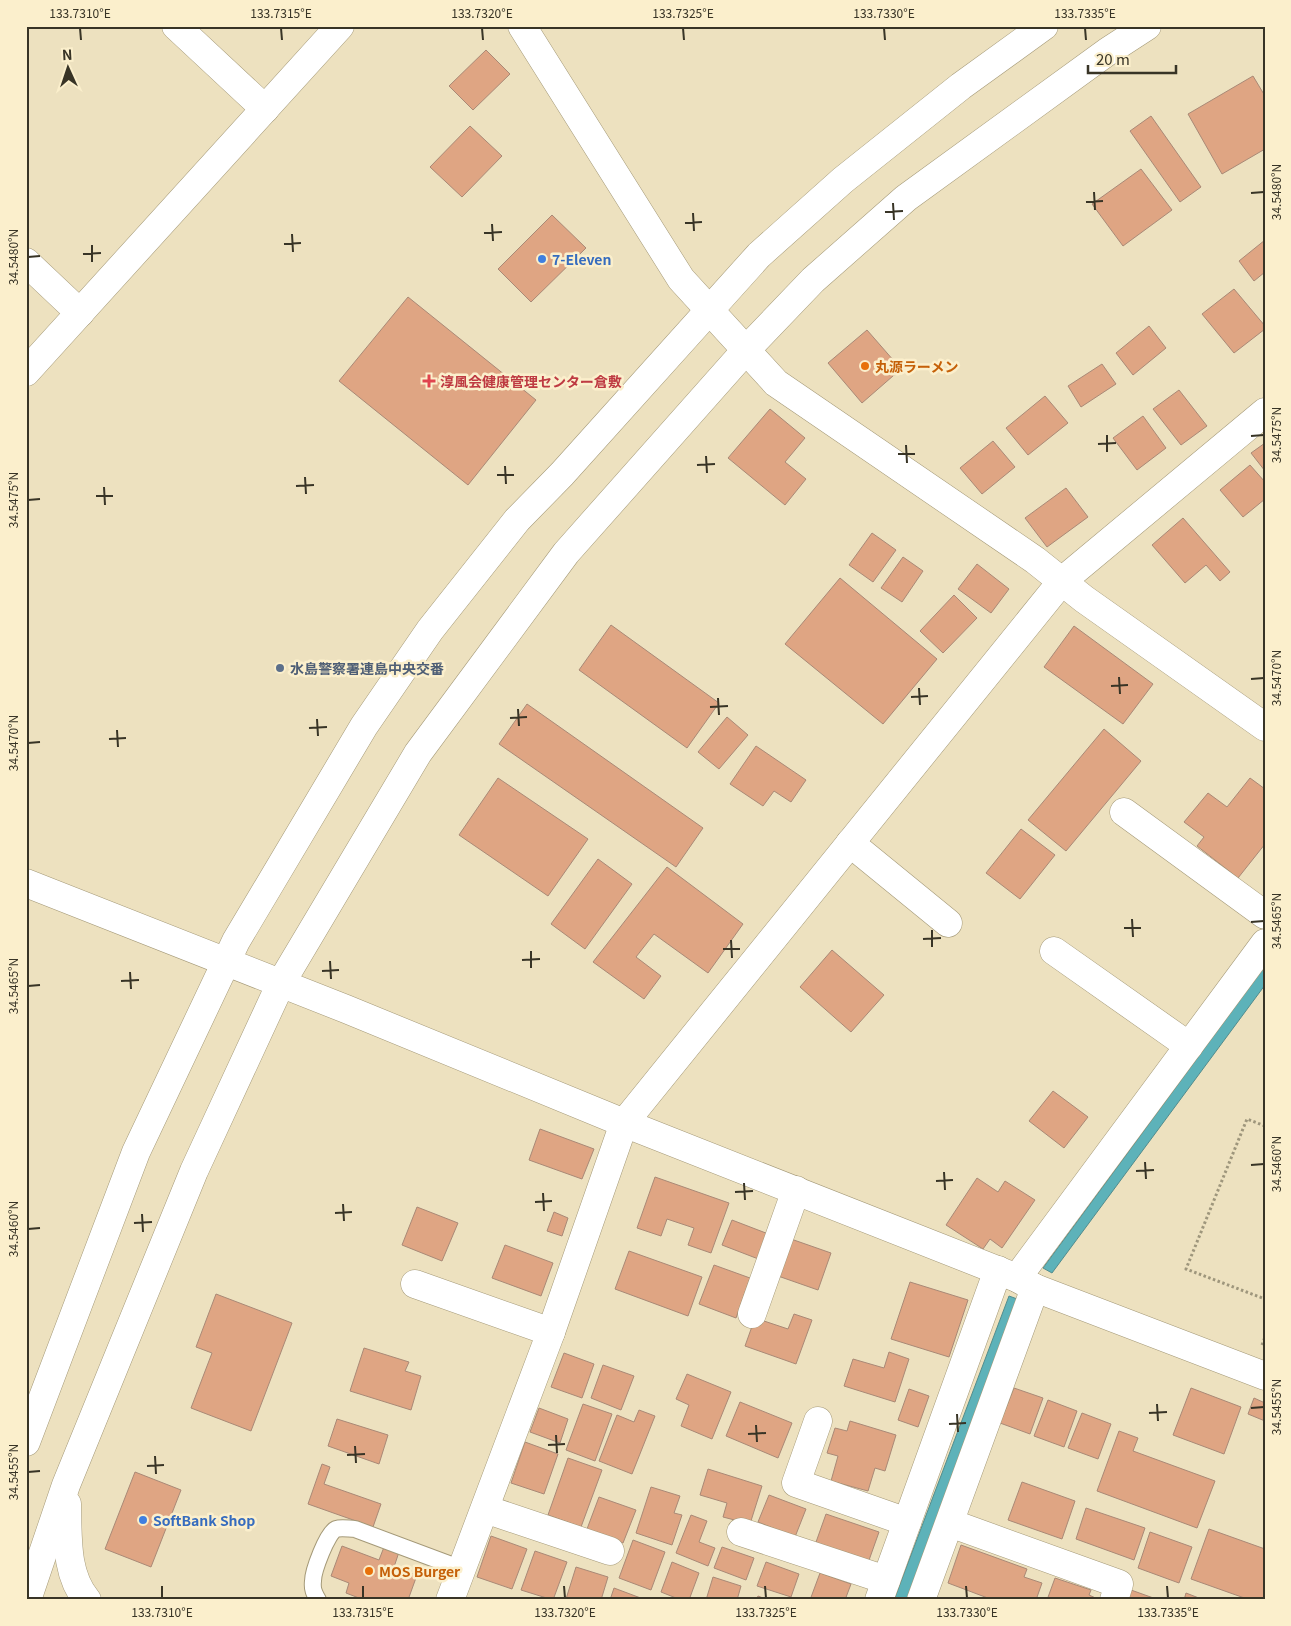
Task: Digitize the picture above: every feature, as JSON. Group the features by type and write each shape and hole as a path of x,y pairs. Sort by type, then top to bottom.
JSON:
{"street":[{"path":"176,26 265,109"},
{"path":"26,372 340,26"},
{"path":"522,26 681,279 776,383 1027,555 1084,599 1265,727"},
{"path":"26,1442 136,1152 236,941 364,726 430,630 517,520 562,474 759,255 843,180 961,86 1044,26"},
{"path":"27,1600 66,1485 194,1171 281,983 418,753 566,554 746,350 813,280 906,198 1099,58 1147,26"},
{"path":"26,262 80,313"},
{"path":"450,1600 550,1332 624,1123 1062,581 1265,412"},
{"path":"1124,812 1265,915"},
{"path":"850,843 948,923"},
{"path":"26,883 281,983 624,1123 1265,1376"},
{"path":"741,1532 882,1590 907,1522 1017,1278 1265,943"},
{"path":"1054,951 1189,1046"},
{"path":"752,1314 796,1190"},
{"path":"921,1600 950,1523 1017,1278"},
{"path":"415,1284 550,1332"},
{"path":"818,1421 796,1483 907,1522"},
{"path":"66,1485 68,1556 80,1592 86,1600"},
{"path":"485,1509 610,1551"},
{"path":"950,1523 1119,1584 1114,1600"}],"lane":[{"path":"318,1600 313,1590 313,1579 327,1538 335,1530 344,1528 356,1530 462,1569"}],"path":[{"path":"1265,1126 1247,1119 1186,1269 1265,1299"}],"water":[{"path":"1265,966 1265,985 1052,1273 1043,1268"},
{"path":"1009,1296 1020,1300 907,1600 894,1600"}],"building":[{"path":"486,50 510,74 473,110 449,86"},
{"path":"1253,76 1265,96 1265,149 1222,174 1188,114"},
{"path":"1151,116 1201,187 1180,202 1130,131"},
{"path":"470,126 502,156 462,197 430,167"},
{"path":"1141,169 1172,210 1123,246 1092,204"},
{"name":"7-Eleven","path":"552,215 586,248 531,302 498,269"},
{"path":"1265,240 1265,272 1254,281 1239,261"},
{"path":"1234,289 1265,326 1265,329 1234,353 1202,314"},
{"path":"408,297 536,400 468,485 339,381"},
{"path":"1149,326 1166,348 1133,375 1116,353"},
{"name":"丸源ラーメン","path":"867,330 901,369 862,403 828,363"},
{"path":"1102,364 1116,384 1081,407 1068,386"},
{"path":"1179,390 1207,426 1181,445 1153,409"},
{"path":"1045,396 1068,423 1028,455 1006,428"},
{"path":"770,409 805,438 785,462 806,479 785,505 728,458"},
{"path":"1143,416 1166,448 1137,470 1113,438"},
{"path":"993,441 1015,467 982,494 960,468"},
{"path":"1265,443 1265,471 1251,453"},
{"path":"1250,465 1265,482 1265,499 1243,517 1220,490"},
{"path":"1066,488 1088,517 1047,547 1025,518"},
{"path":"1183,518 1230,572 1220,581 1206,565 1185,583 1152,545"},
{"path":"872,533 896,550 873,582 849,565"},
{"path":"903,557 923,571 902,602 881,588"},
{"path":"977,564 1009,589 991,613 958,589"},
{"path":"840,578 937,659 883,724 785,644"},
{"path":"954,595 977,618 943,653 920,631"},
{"path":"611,625 719,703 687,748 579,670"},
{"path":"1074,626 1153,684 1123,724 1044,667"},
{"path":"527,704 703,828 676,867 499,744"},
{"path":"727,717 748,735 719,769 698,752"},
{"path":"1104,729 1141,761 1066,851 1028,820"},
{"path":"756,746 806,780 791,802 774,791 763,806 730,784"},
{"path":"498,778 588,839 548,896 459,835"},
{"path":"1250,778 1265,789 1265,844 1238,878 1197,846 1204,837 1184,822 1208,793 1227,807"},
{"path":"1021,829 1055,855 1020,899 986,873"},
{"path":"598,859 632,884 585,949 551,924"},
{"path":"667,867 743,924 708,973 654,934 636,957 661,976 644,999 593,962"},
{"path":"832,950 884,995 851,1032 800,987"},
{"path":"1053,1091 1088,1117 1064,1148 1029,1121"},
{"path":"540,1129 594,1149 582,1179 529,1160"},
{"path":"655,1177 729,1203 711,1253 688,1245 694,1228 667,1219 661,1236 637,1228"},
{"path":"977,1178 998,1192 1005,1181 1035,1200 1002,1248 990,1239 983,1249 946,1225"},
{"path":"417,1207 458,1223 442,1261 402,1245"},
{"path":"554,1212 568,1218 562,1236 547,1231"},
{"path":"732,1220 771,1235 761,1260 722,1245"},
{"path":"791,1239 831,1253 818,1290 778,1276"},
{"path":"505,1245 553,1263 541,1296 492,1278"},
{"path":"629,1251 702,1277 688,1316 615,1289"},
{"path":"714,1265 750,1278 736,1318 699,1304"},
{"path":"910,1282 968,1300 949,1357 891,1339"},
{"path":"216,1294 292,1323 251,1431 191,1408 212,1353 196,1347"},
{"path":"794,1314 812,1320 796,1364 745,1346 755,1318 788,1329"},
{"path":"364,1348 409,1362 405,1371 421,1376 411,1410 350,1391"},
{"path":"889,1352 909,1359 895,1402 844,1386 853,1359 884,1368"},
{"path":"564,1353 594,1364 582,1398 551,1387"},
{"path":"603,1365 634,1376 621,1410 591,1398"},
{"path":"687,1374 731,1392 712,1439 681,1426 689,1405 676,1399"},
{"path":"1014,1388 1043,1398 1030,1434 1000,1423"},
{"path":"1191,1388 1241,1407 1224,1454 1173,1435"},
{"path":"909,1389 929,1396 918,1427 898,1420"},
{"path":"1254,1398 1265,1403 1265,1421 1248,1414"},
{"path":"1048,1400 1077,1411 1064,1447 1034,1436"},
{"path":"740,1402 792,1423 778,1458 726,1436"},
{"path":"583,1404 612,1414 595,1461 566,1450"},
{"path":"539,1408 568,1419 560,1443 530,1432"},
{"path":"639,1410 655,1416 632,1474 599,1461 617,1415 634,1422"},
{"path":"1082,1413 1111,1424 1098,1459 1068,1448"},
{"path":"337,1419 388,1435 379,1464 328,1446"},
{"path":"850,1421 896,1435 885,1471 875,1468 868,1491 831,1481 838,1456 827,1453 835,1428 847,1431"},
{"path":"1119,1431 1138,1438 1133,1451 1215,1481 1197,1528 1097,1491"},
{"path":"525,1442 558,1454 544,1494 511,1483"},
{"path":"568,1458 602,1470 581,1527 548,1515"},
{"path":"322,1464 330,1467 324,1484 381,1504 373,1527 308,1504"},
{"path":"708,1469 762,1486 750,1524 723,1517 727,1503 700,1495"},
{"name":"SoftBank Shop","path":"135,1472 181,1490 151,1567 105,1549"},
{"path":"1022,1482 1075,1501 1062,1539 1008,1520"},
{"path":"651,1487 680,1496 674,1513 682,1515 672,1545 636,1533"},
{"path":"769,1495 806,1509 795,1537 758,1522"},
{"path":"599,1497 636,1510 623,1543 587,1529"},
{"path":"1086,1508 1145,1528 1134,1560 1076,1539"},
{"path":"826,1514 879,1532 868,1563 815,1545"},
{"path":"691,1515 707,1521 699,1542 715,1548 708,1566 676,1553"},
{"path":"1209,1529 1265,1549 1265,1600 1250,1600 1191,1579"},
{"path":"1150,1532 1192,1547 1179,1583 1138,1568"},
{"path":"491,1536 527,1549 512,1589 477,1577"},
{"path":"633,1540 665,1552 651,1590 619,1578"},
{"path":"961,1545 1027,1569 1024,1577 1042,1583 1036,1600 993,1600 948,1583"},
{"name":"MOS Burger","path":"342,1546 379,1560 384,1547 399,1552 394,1567 417,1575 408,1600 364,1600 346,1593 349,1583 331,1576"},
{"path":"722,1547 754,1558 746,1580 714,1568"},
{"path":"535,1551 567,1562 553,1600 521,1590"},
{"path":"672,1562 699,1573 689,1600 681,1600 661,1592"},
{"path":"766,1562 799,1574 791,1597 757,1586"},
{"path":"576,1567 608,1577 601,1600 566,1599"},
{"path":"820,1573 851,1584 845,1600 810,1600"},
{"path":"713,1577 741,1586 737,1600 706,1600"},
{"path":"1055,1578 1091,1590 1089,1595 1100,1600 1047,1600"},
{"path":"614,1588 646,1600 610,1600"},
{"path":"1131,1590 1159,1600 1128,1600"},
{"path":"1186,1593 1204,1600 1184,1600"},
{"path":"758,1596 768,1600 756,1600"}],"place":[{"name":"7-Eleven","path":"542,259"},
{"name":"丸源ラーメン","path":"865,366"},
{"name":"淳風会健康管理センター倉敷","path":"429,381"},
{"name":"水島警察署連島中央交番","path":"280,668"},
{"name":"SoftBank Shop","path":"143,1520"},
{"name":"MOS Burger","path":"369,1571"}]}
